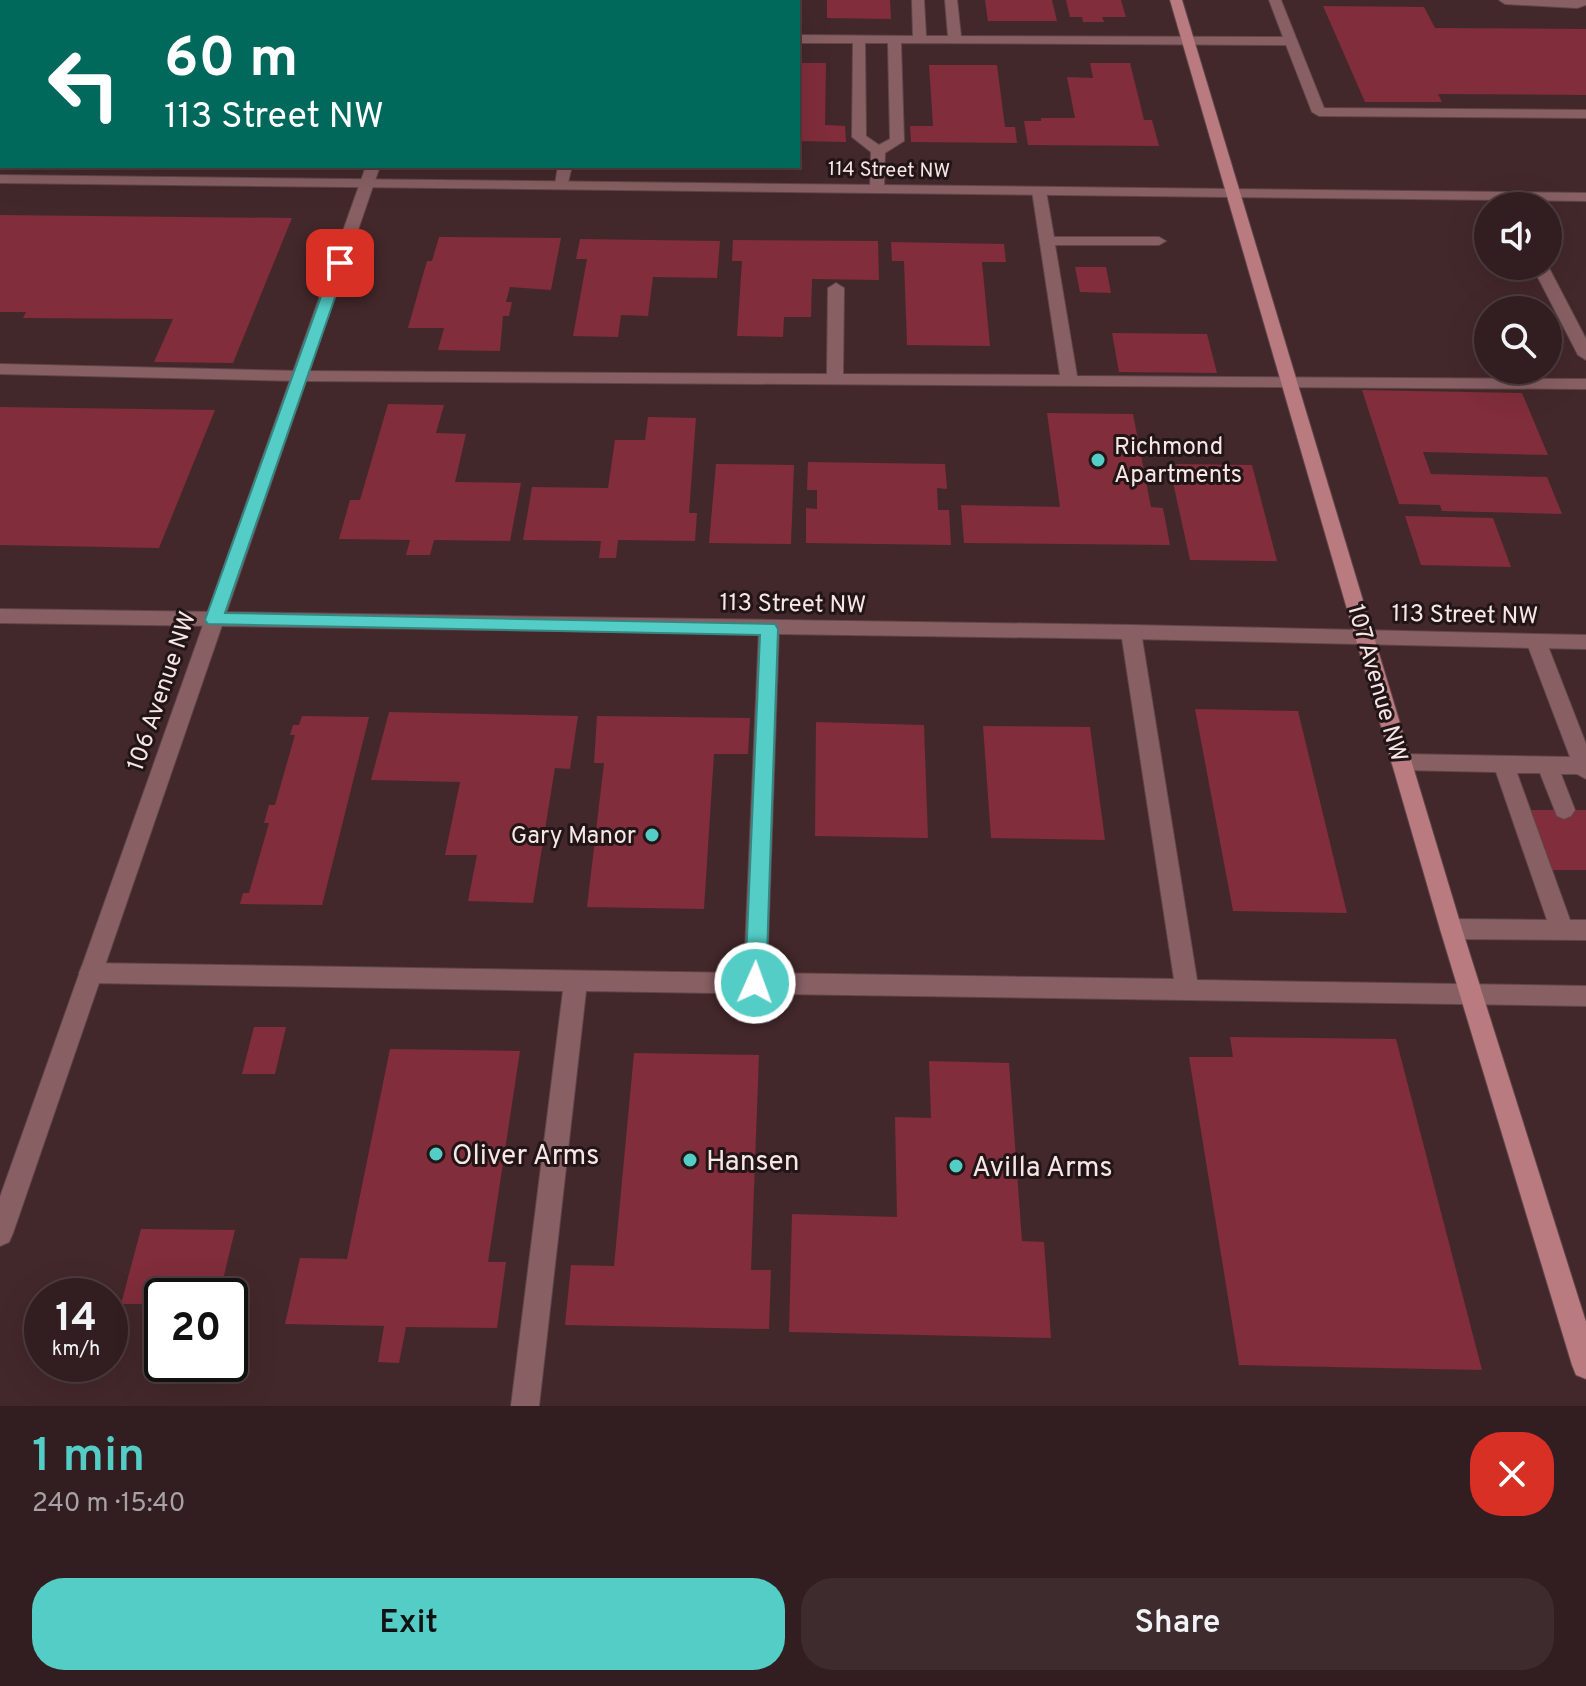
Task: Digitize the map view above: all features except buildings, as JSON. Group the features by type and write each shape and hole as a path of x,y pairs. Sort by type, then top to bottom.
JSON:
{"main road":[{"name":"107 Avenue NW","path":"1176,0 1451,929 1586,1365"}],"street":[{"path":"918,0 920,40"},
{"path":"951,0 955,40"},
{"path":"1275,0 1319,112 1586,114"},
{"path":"1505,0 1577,4 1586,0"},
{"path":"800,39 1291,41"},
{"path":"859,39 859,137 878,151"},
{"path":"878,151 897,141 894,39"},
{"path":"877,189 878,151"},
{"path":"562,184 565,168"},
{"name":"114 Street NW","path":"0,179 370,174 562,184 1233,193 1474,200"},
{"name":"106 Avenue NW","path":"0,1233 370,174"},
{"path":"1039,191 1069,380"},
{"name":"114 Street NW","path":"1562,198 1586,197"},
{"path":"1047,241 1159,241"},
{"path":"1547,280 1586,355"},
{"path":"835,378 836,288"},
{"path":"0,369 300,376 1586,384"},
{"name":"113 Street NW","path":"0,616 1131,632 1586,642"},
{"path":"755,983 769,629"},
{"path":"1131,632 1187,992"},
{"path":"1401,762 1585,768 1536,641"},
{"path":"1503,764 1562,930"},
{"path":"1547,765 1564,810"},
{"path":"1451,929 1586,930"},
{"path":"90,973 1586,996"},
{"path":"525,1406 576,981"}],"place":[{"name":"Richmond Apartments","path":"1098,460"},
{"name":"Gary Manor","path":"652,835"},
{"name":"Oliver Arms","path":"436,1154"},
{"name":"Hansen","path":"690,1160"},
{"name":"Avilla Arms","path":"956,1166"}],"route":[{"path":"340,263 214,620 769,629 755,983"}]}
